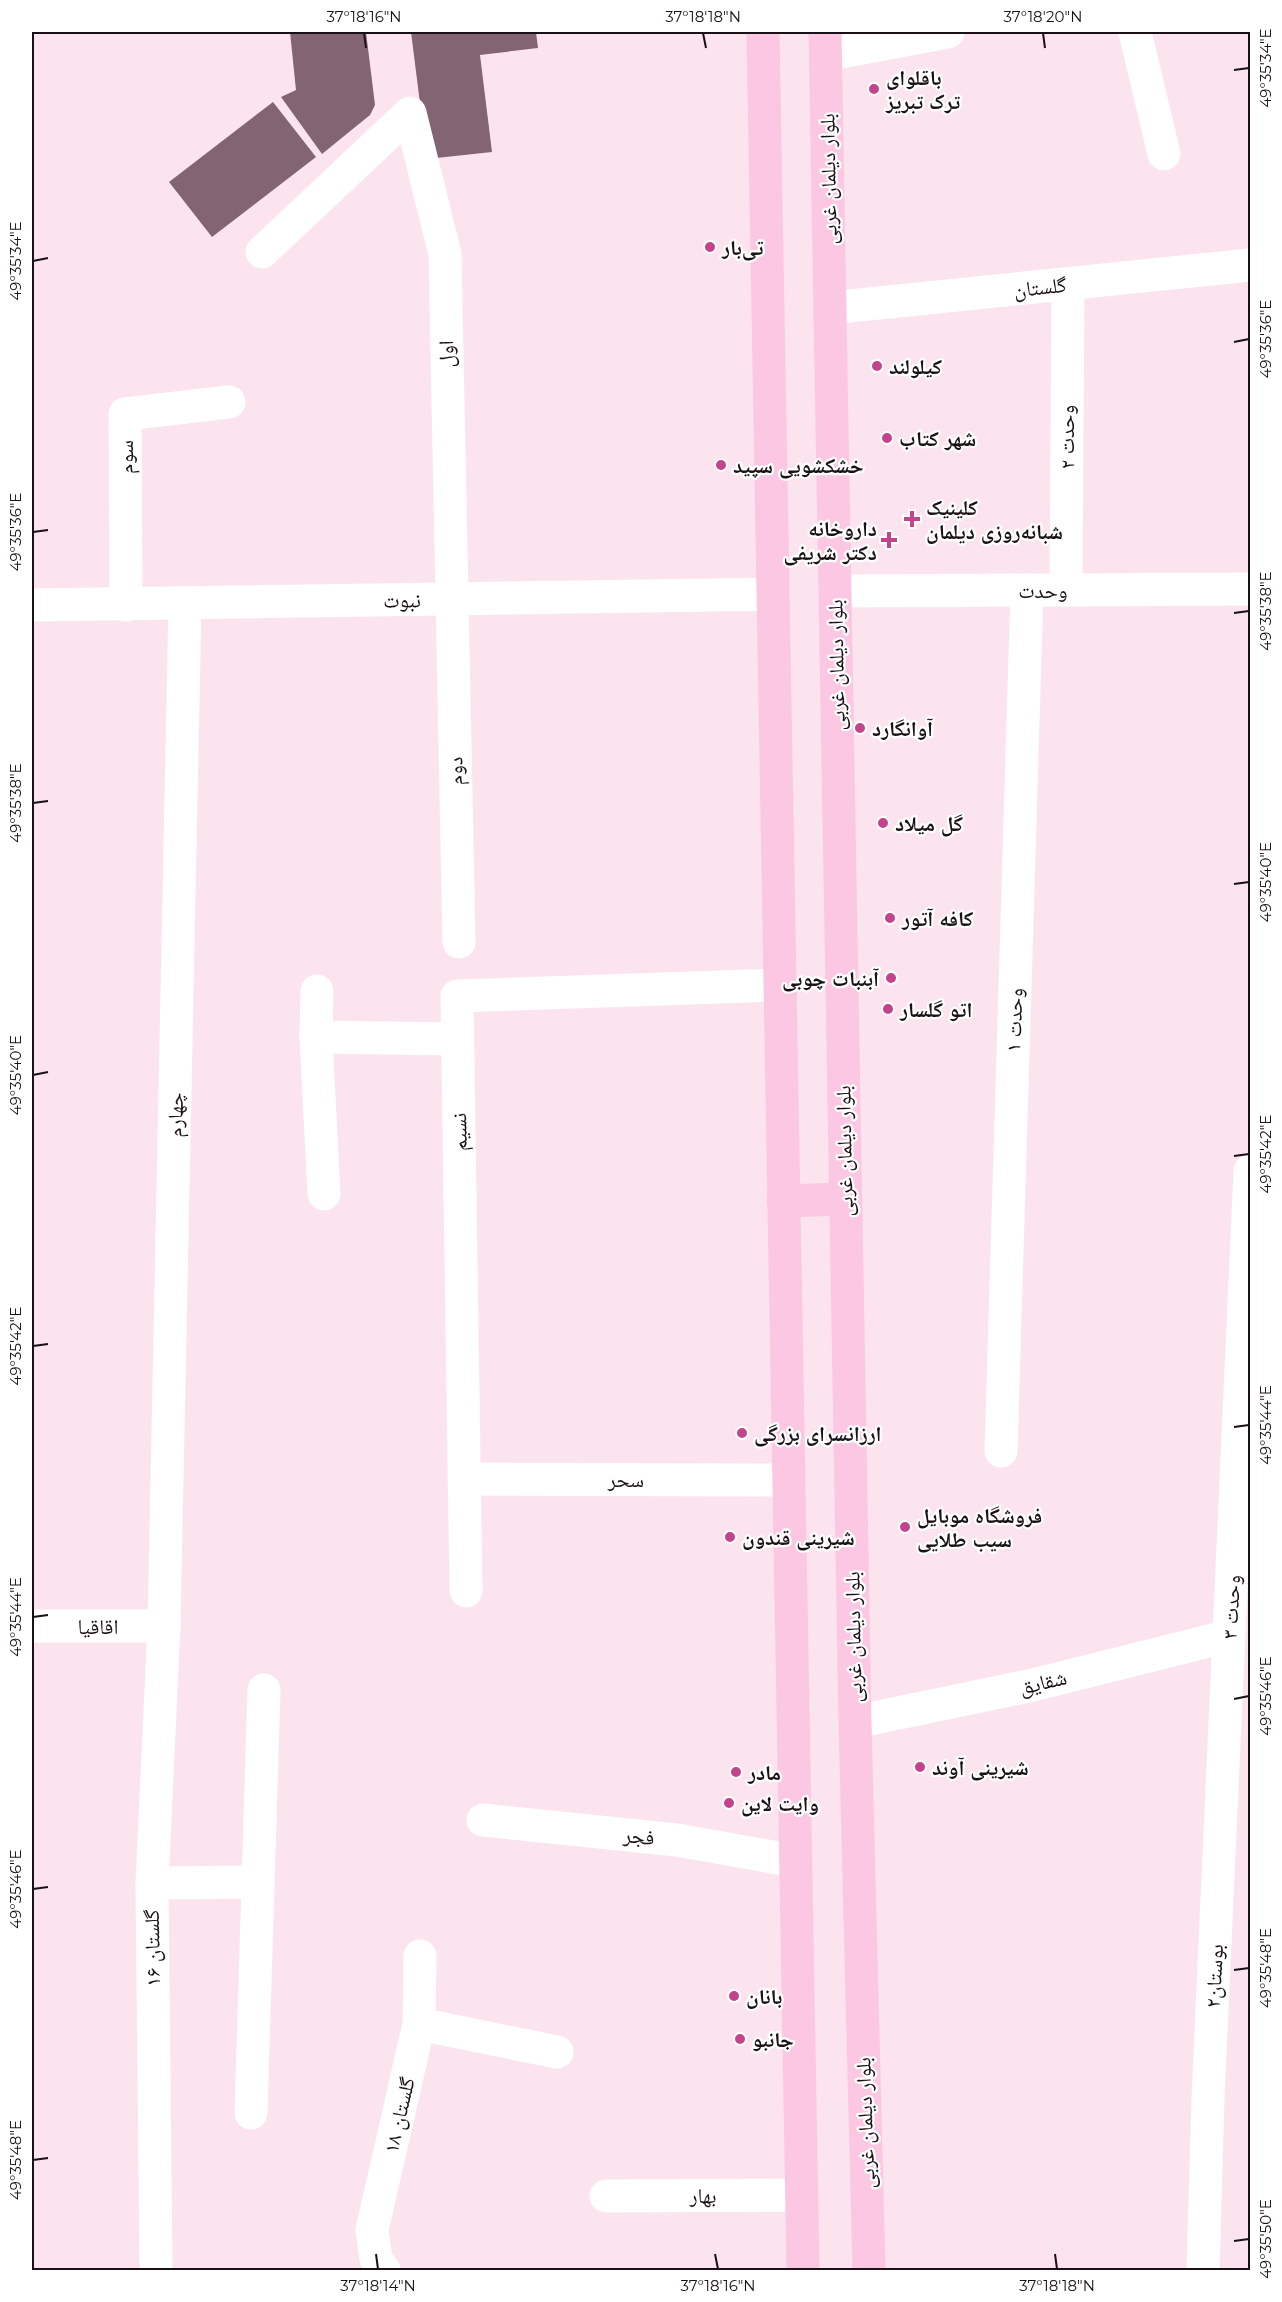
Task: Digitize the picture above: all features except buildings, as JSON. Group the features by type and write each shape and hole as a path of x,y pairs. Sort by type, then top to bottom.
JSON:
{"main road":[{"path":"763,32 802,2271"},
{"name":"بلوار دیلمان غربی","path":"825,43 855,1722 869,2271"},
{"path":"783,1201 845,1199"}],"street":[{"path":"825,43 948,32"},
{"path":"1135,32 1164,154"},
{"name":"اول","path":"262,252 410,112 445,254 451,600"},
{"name":"گلستان","path":"830,308 1251,265"},
{"name":"وحدت ۲","path":"1066,590 1068,284"},
{"name":"سوم","path":"126,604 125,414 229,402"},
{"name":"وحدت","path":"835,591 1251,589"},
{"name":"وحدت ۱","path":"1001,1451 1027,590"},
{"name":"نبوت","path":"32,605 773,594"},
{"name":"دوم","path":"451,600 459,942"},
{"name":"چهارم","path":"164,1626 185,604"},
{"name":"نسیم","path":"466,1591 457,996 779,985"},
{"path":"317,992 316,1037 324,1194"},
{"path":"316,1037 457,1039"},
{"name":"وحدت ۳","path":"1239,1683 1229,1636 1251,1171"},
{"name":"سحر","path":"464,1479 788,1480"},
{"name":"اقاقیا","path":"32,1626 164,1626"},
{"name":"گلستان ۱۶","path":"156,2271 152,1883 164,1626"},
{"name":"شقایق","path":"855,1722 1034,1685 1229,1636"},
{"name":"بوستان۲","path":"1203,2271 1208,2098 1239,1683"},
{"path":"251,2113 264,1690"},
{"name":"فجر","path":"483,1820 677,1840 795,1861"},
{"path":"152,1883 258,1882"},
{"name":"گلستان ۱۸","path":"384,2271 376,2259 372,2230 419,2024 420,1956"},
{"path":"419,2024 557,2052"},
{"name":"بهار","path":"606,2196 801,2195"}],"place":[{"name":"باقلوای ترک تبریز","path":"874,89"},
{"name":"تی‌بار","path":"710,247"},
{"name":"کیلولند","path":"877,366"},
{"name":"شهر کتاب","path":"887,438"},
{"name":"خشکشویی سپید","path":"721,465"},
{"name":"کلینیک شبانه‌روزی دیلمان","path":"912,519"},
{"name":"داروخانه دکتر شریفی","path":"889,540"},
{"name":"آوانگارد","path":"860,728"},
{"name":"گل میلاد","path":"883,823"},
{"name":"کافه آتور","path":"890,918"},
{"name":"آبنبات چوبی","path":"891,978"},
{"name":"اتو گلسار","path":"888,1009"},
{"name":"ارزانسرای بزرگی","path":"742,1433"},
{"name":"فروشگاه موبایل سیب طلایی","path":"905,1527"},
{"name":"شیرینی قندون","path":"730,1537"},
{"name":"شیرینی آوند","path":"920,1767"},
{"name":"مادر","path":"736,1772"},
{"name":"وایت لاین","path":"729,1803"},
{"name":"بانان","path":"734,1996"},
{"name":"جانبو","path":"740,2039"}]}
